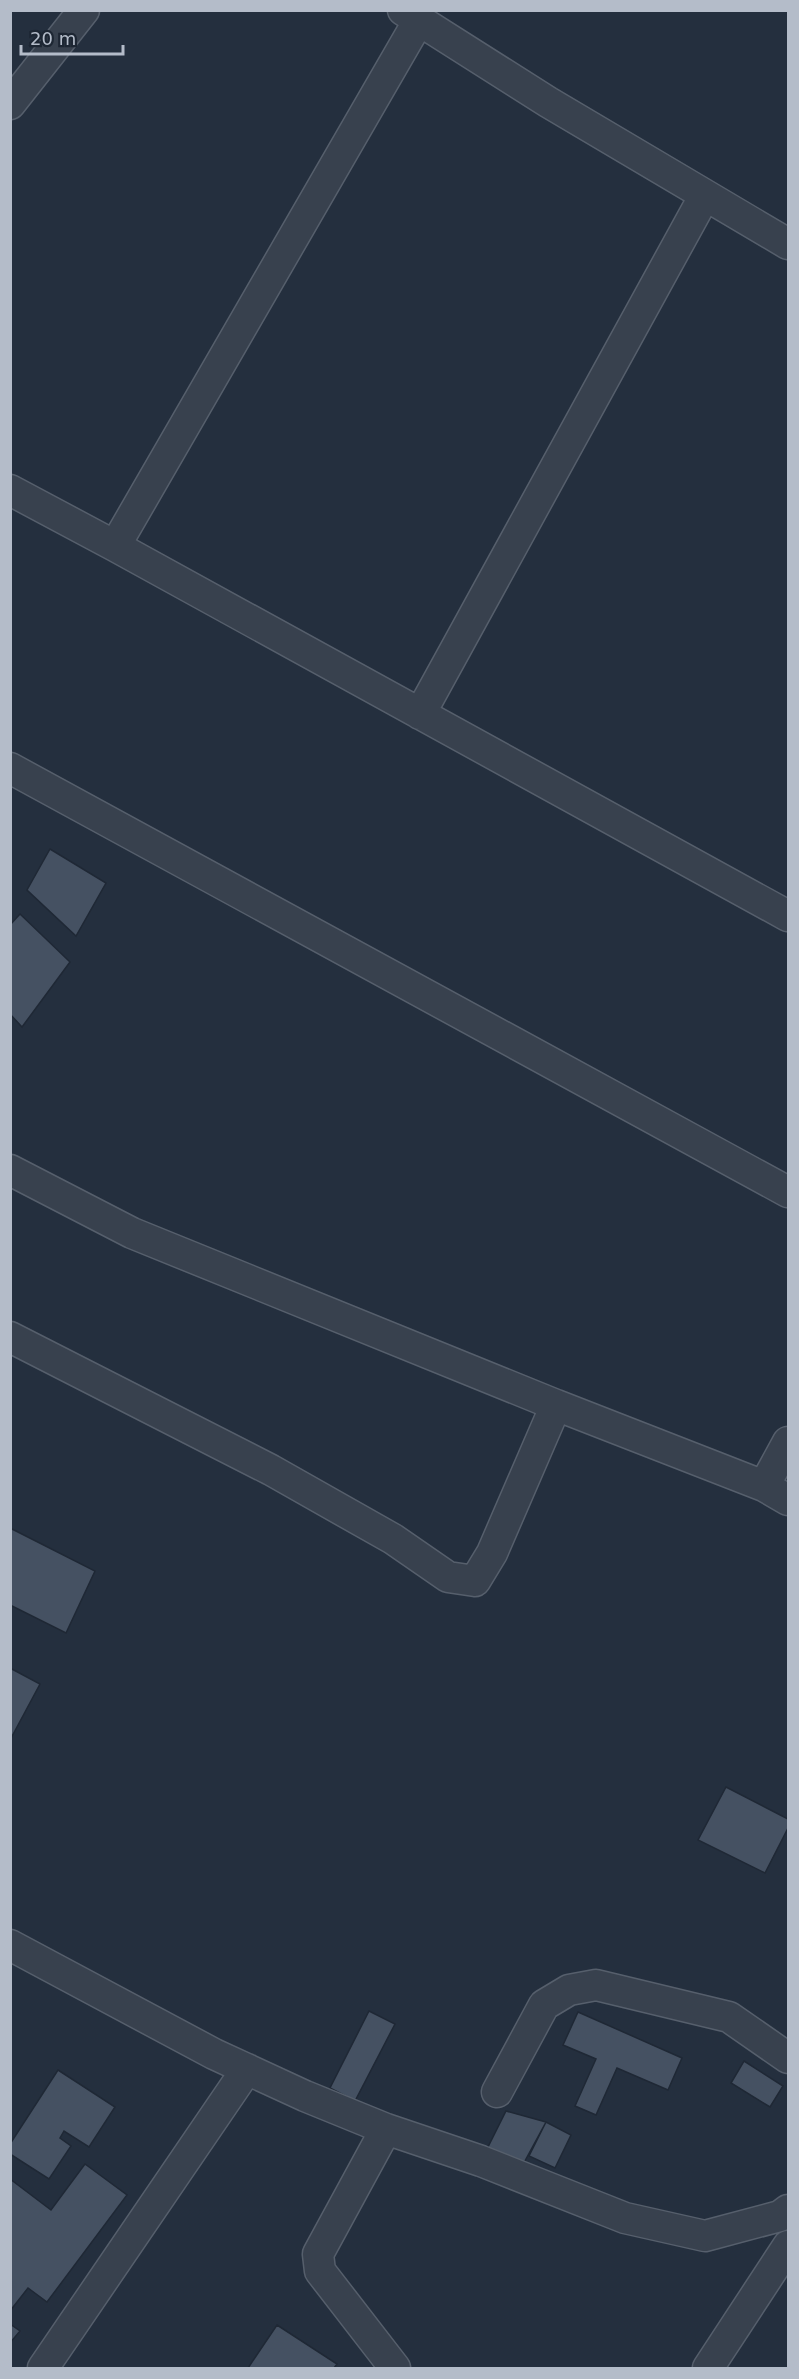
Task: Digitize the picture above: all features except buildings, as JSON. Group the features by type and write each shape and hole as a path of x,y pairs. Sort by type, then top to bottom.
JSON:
{"street":[{"path":"10,104 84,10"},
{"path":"115,546 411,15 548,102 789,244"},
{"path":"420,714 705,195"},
{"path":"10,490 789,916"},
{"path":"10,768 789,1192"},
{"path":"10,1170 132,1233 776,1493 789,1442"},
{"path":"10,1337 271,1470 393,1539 448,1577 457,1579 476,1581 492,1553 556,1405"},
{"path":"10,1945 247,2069 306,2096 386,2129 481,2161 625,2218 705,2236 780,2216 789,2210"},
{"path":"497,2092 544,2005 569,1990 596,1985 729,2017 789,2058"},
{"path":"43,2368 247,2069"},
{"path":"386,2129 318,2254 320,2271 394,2368"},
{"path":"708,2368 789,2246"}]}
